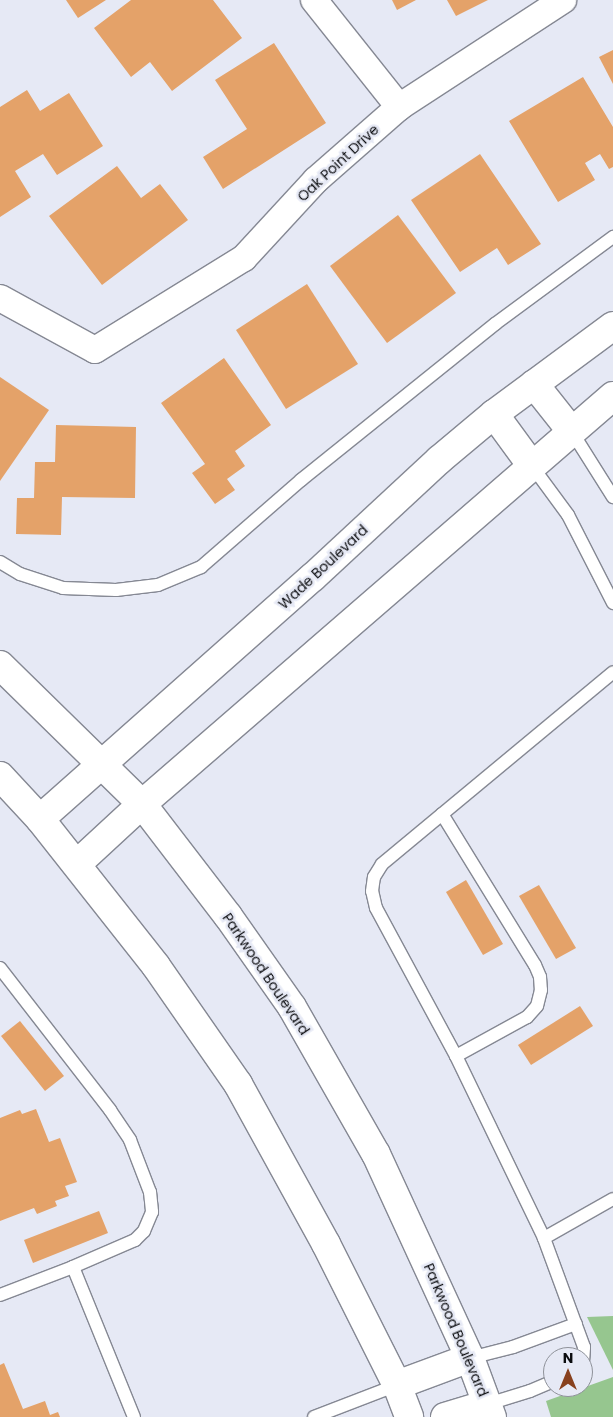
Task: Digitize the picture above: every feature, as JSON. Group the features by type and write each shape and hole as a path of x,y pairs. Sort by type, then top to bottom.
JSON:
{"main road":[{"name":"Wade Boulevard","path":"40,819 313,577 439,460 494,414 613,326"},
{"path":"534,384 572,432"},
{"path":"77,864 142,804 613,396"},
{"path":"494,414 532,466"},
{"name":"Parkwood Boulevard","path":"0,665 142,804 228,916 292,1007 376,1154 470,1358 490,1410"},
{"path":"0,776 40,819 77,864 156,966 238,1084 326,1244 397,1385 409,1417"},
{"path":"397,1385 470,1358"},
{"path":"445,1417 490,1410"}],"street":[{"path":"314,0 399,107"},
{"name":"Oak Point Drive","path":"0,298 95,350 244,258 316,180 399,107 563,0"}],"lane":[{"path":"0,562 20,574 63,588 116,590 158,585 201,567 301,480 495,324 613,237"},
{"path":"572,432 613,497"},
{"path":"532,466 568,515 613,603"},
{"path":"584,1347 544,1238 456,1056 376,908 372,891 374,877 382,864 613,672"},
{"path":"442,814 535,965 540,977 542,990 537,1006 527,1017 456,1056"},
{"path":"0,968 110,1110 130,1140 150,1192 152,1212 144,1231 135,1240 0,1295"},
{"path":"544,1238 613,1199"},
{"path":"73,1266 134,1417"},
{"path":"470,1358 514,1347 576,1324"},
{"path":"314,1417 397,1385"},
{"path":"490,1410 543,1385"}],"green space":[{"path":"613,1316 613,1370 587,1317"},
{"path":"613,1377 613,1417 551,1417 546,1401 557,1397 593,1397 593,1384"}],"building":[{"path":"66,0 106,0 78,18"},
{"path":"131,0 213,0 242,38 172,91 150,62 131,77 94,28"},
{"path":"392,0 416,0 397,10"},
{"path":"447,0 488,0 456,16"},
{"path":"274,43 326,123 223,189 203,157 247,129 215,80"},
{"path":"613,50 613,84 599,57"},
{"path":"583,77 613,127 613,167 609,169 600,154 585,163 595,180 558,202 509,121"},
{"path":"27,90 40,111 69,93 103,146 57,175 43,154 15,171 31,197 0,217 0,107"},
{"path":"480,154 541,244 508,265 497,248 460,272 411,200"},
{"path":"117,166 141,198 160,184 188,220 102,285 49,216"},
{"path":"398,215 456,293 387,343 330,266"},
{"path":"307,284 358,364 286,409 236,330"},
{"path":"224,358 271,425 235,451 245,466 227,479 235,490 215,504 192,473 205,464 161,403"},
{"path":"0,377 49,410 0,481"},
{"path":"56,425 136,427 135,498 62,497 61,535 16,534 17,498 34,498 35,462 55,462"},
{"path":"466,880 503,944 483,955 446,892"},
{"path":"539,885 576,948 556,959 519,896"},
{"path":"580,1006 593,1026 531,1065 518,1045"},
{"path":"20,1021 64,1076 45,1091 1,1036"},
{"path":"36,1109 49,1142 60,1138 77,1182 65,1186 69,1196 55,1201 57,1206 37,1214 34,1208 0,1221 0,1118 20,1110 22,1114"},
{"path":"99,1211 108,1233 33,1263 24,1240"},
{"path":"4,1363 23,1409 45,1401 50,1415 58,1412 60,1417 0,1417 0,1365"}]}
